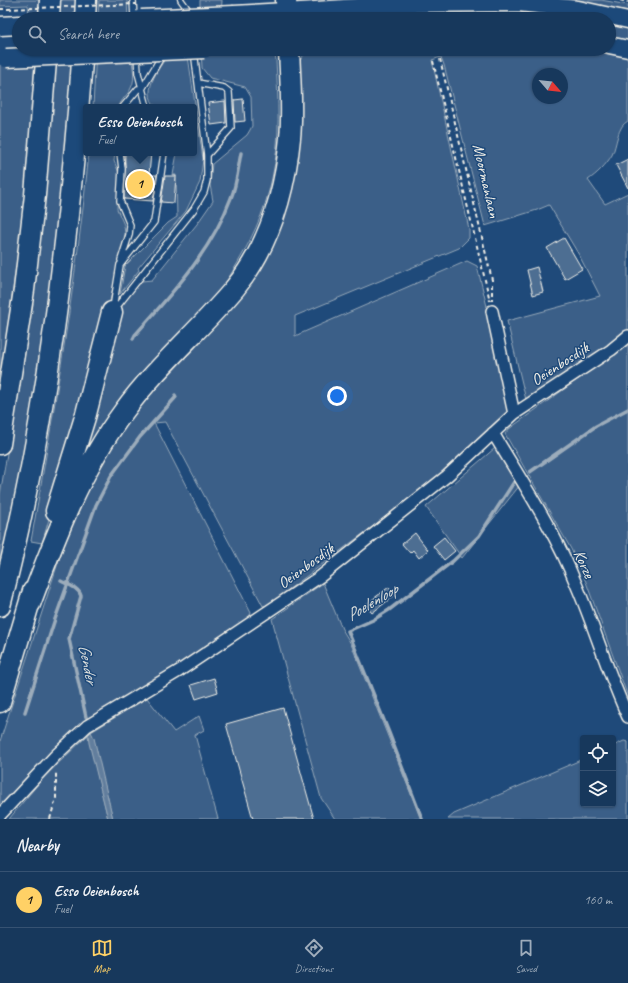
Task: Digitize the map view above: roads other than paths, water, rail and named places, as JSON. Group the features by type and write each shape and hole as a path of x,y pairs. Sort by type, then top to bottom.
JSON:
{"highway":[{"path":"49,12 50,0"},
{"path":"85,12 86,0"},
{"path":"0,444 26,276 35,195 46,56"},
{"path":"0,606 25,496 44,394 58,297 69,199 81,56"},
{"path":"30,604 56,535 79,486 106,436 145,384 236,286 253,261 266,235 281,193 289,149 291,116 289,56"},
{"path":"0,702 86,414 112,312"}],"main road":[{"path":"265,12 402,4 518,3 578,9 592,12"},
{"path":"616,17 628,20"},
{"path":"616,46 628,48"},
{"path":"3,58 48,56"}],"street":[{"path":"492,311 514,414"},
{"name":"Oeienbosdijk","path":"0,815 56,755 87,726 179,671 321,576 447,476 514,414 611,350 628,336"},
{"name":"Korze","path":"493,433 524,485 566,562 584,605 612,683 628,717"}],"lane":[{"path":"133,0 134,12"},
{"path":"182,0 189,11"},
{"path":"137,56 138,73 146,104"},
{"path":"125,104 133,94 142,89 162,56"},
{"path":"112,312 194,209 204,192 207,180 207,155 195,56"},
{"path":"198,83 224,88 229,92 231,128 207,155"},
{"path":"112,312 120,264 129,235 130,225 120,201 122,169 120,156"},
{"path":"120,264 154,222 164,156"}],"waterway":[{"path":"133,339 189,271 213,236 223,218 233,193 241,153"},
{"path":"25,712 54,622 96,505 111,476 140,437 176,397 175,395"},
{"name":"Poelenloop","path":"530,472 596,426 628,409"},
{"name":"Poelenloop","path":"422,819 348,631 373,620 389,610 453,561 479,536 514,482"},
{"name":"Gender","path":"61,581 76,589 81,596 69,639 86,717"}],"place":[{"name":"Esso Oeienbosch","path":"140,184"}]}
